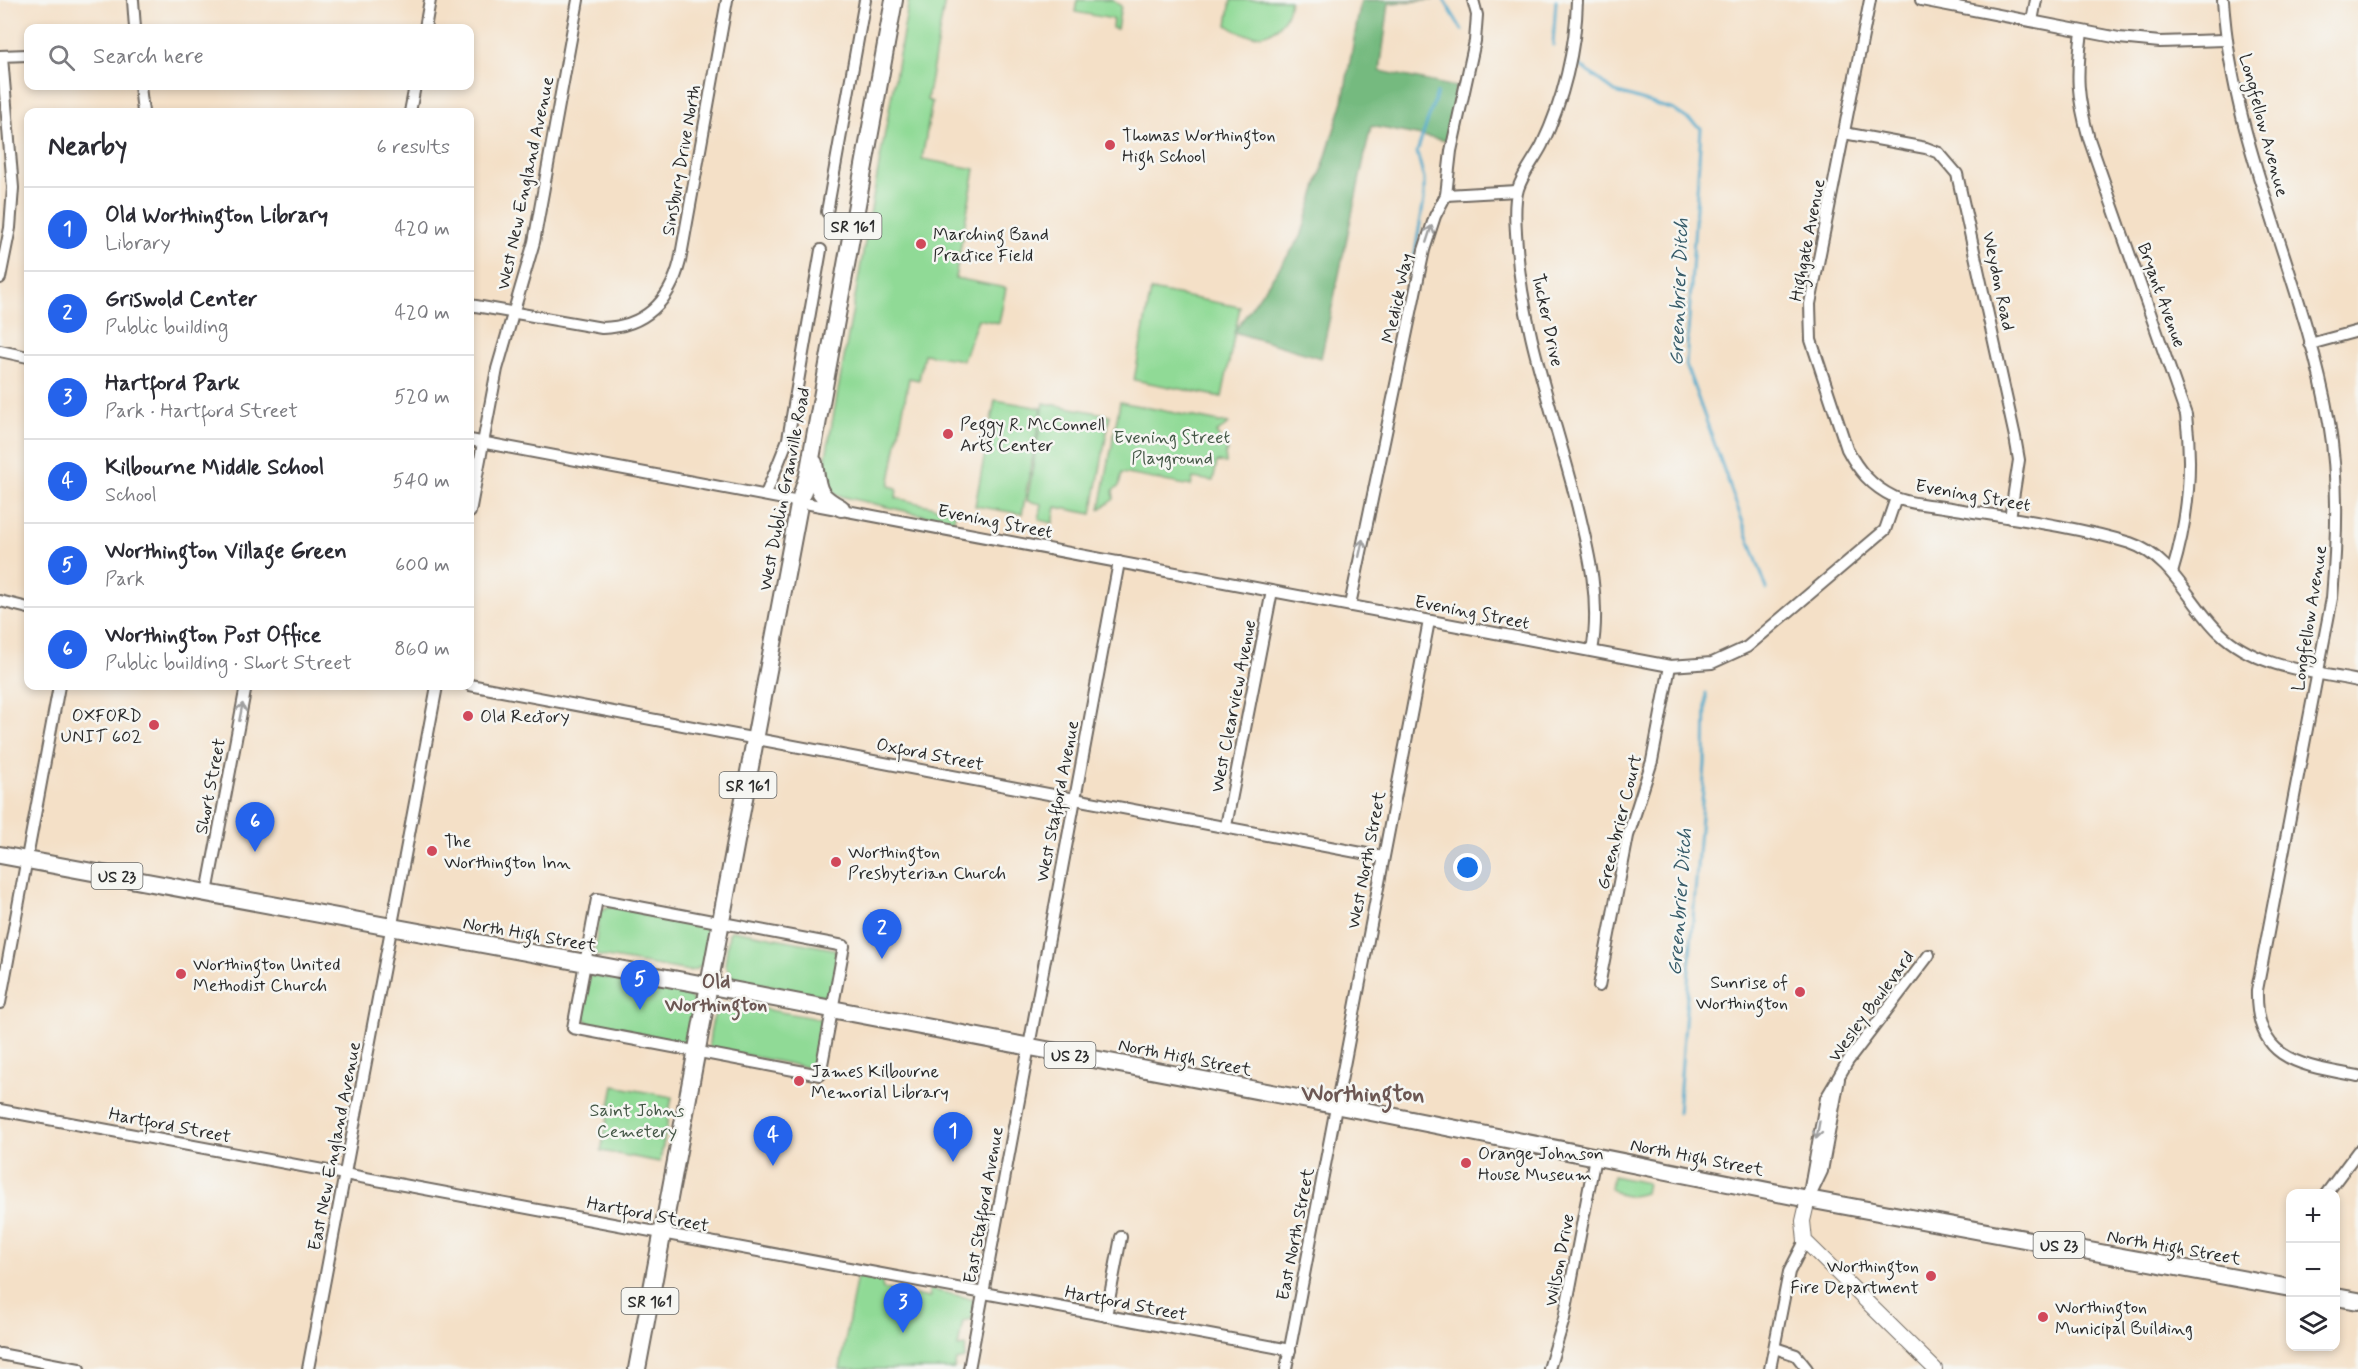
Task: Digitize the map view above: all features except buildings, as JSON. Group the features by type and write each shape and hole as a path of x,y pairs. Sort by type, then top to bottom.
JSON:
{"main road":[{"name":"West Dublin Granville Road","path":"711,986 800,500 812,453 894,0"},
{"path":"812,453 819,492 823,499 842,508"},
{"name":"North High Street","path":"0,855 711,986 1808,1199 2286,1287"},
{"name":"SR 161","path":"637,1369 711,986"},
{"path":"2340,1298 2358,1301"}],"street":[{"path":"133,0 135,24"},
{"path":"425,24 429,0"},
{"name":"West New England Avenue","path":"474,490 497,369 534,242 578,0"},
{"name":"Sinsbury Drive North","path":"513,312 602,328 629,324 647,315 661,303 675,282 727,0"},
{"path":"826,212 865,0"},
{"name":"Medick Way","path":"1350,605 1424,250 1446,195 1451,152 1476,34 1477,15 1473,0"},
{"name":"Tucker Drive","path":"1578,0 1572,51 1560,99 1542,145 1517,191 1517,248 1528,324 1559,434 1592,571 1596,627 1592,651"},
{"name":"Highgate Avenue","path":"1870,0 1810,304 1811,340 1854,464 1877,488 1896,498"},
{"path":"1921,0 2082,32 2160,42 2225,40"},
{"path":"2032,21 2036,0"},
{"name":"Longfellow Avenue","path":"2223,0 2225,40 2235,93 2310,344 2329,420 2336,474 2338,532 2332,598 2257,990 2257,1008 2259,1023 2266,1038 2289,1060 2358,1076"},
{"name":"Bryant Avenue","path":"2082,32 2076,71 2078,102 2088,139 2187,415 2191,452 2188,505 2172,573"},
{"path":"0,278 10,228 13,188 1,56 24,55"},
{"path":"140,90 143,108"},
{"path":"411,108 414,90"},
{"name":"Weydon Road","path":"1844,133 1926,148 1939,153 1958,174 2017,448 2017,483 2010,518"},
{"path":"1446,195 1517,191"},
{"path":"766,494 788,439 821,250"},
{"path":"474,305 513,312"},
{"path":"2310,344 2358,331"},
{"path":"0,351 24,356"},
{"name":"Evening Street","path":"474,441 800,500 1670,666 1712,663 1747,647 1885,530 1896,498 2010,518 2141,547 2172,573 2219,632 2236,646 2268,663 2358,681"},
{"name":"West Stafford Avenue","path":"1029,1047 1119,562"},
{"name":"West Clearview Avenue","path":"1226,826 1272,591"},
{"path":"0,601 24,607"},
{"name":"West North Street","path":"1336,1106 1429,621"},
{"name":"Greenbrier Court","path":"1599,986 1628,836 1652,761 1670,666"},
{"name":"Oxford Street","path":"474,685 1383,857"},
{"path":"0,1003 58,690"},
{"name":"Short Street","path":"207,893 245,690"},
{"path":"392,928 436,690"},
{"path":"597,899 844,946 820,1075 573,1028 585,964 597,899"},
{"name":"East New England Avenue","path":"309,1369 392,928"},
{"name":"Wesley Boulevard","path":"1808,1199 1820,1120 1826,1098 1848,1061 1929,955"},
{"name":"East Stafford Avenue","path":"969,1369 1029,1047"},
{"name":"East North Street","path":"1286,1369 1336,1106"},
{"name":"Hartford Street","path":"0,1110 1290,1350"},
{"path":"2330,1189 2358,1151"},
{"name":"Wilson Drive","path":"1549,1369 1564,1319 1595,1157"},
{"path":"1770,1369 1790,1272 1805,1241 1803,1221 1808,1199"},
{"path":"1106,1316 1121,1237"},
{"path":"1805,1241 1935,1369"},
{"path":"1775,1348 1796,1355 1807,1369"},
{"path":"0,1354 79,1369"}],"green space":[{"path":"909,0 945,0 927,100 932,102 922,159 975,169 955,278 1006,288 999,323 978,319 963,360 924,354 919,380 909,378 889,486 897,488 896,498 956,512 953,522 836,495 823,473"},
{"path":"1077,0 1112,0 1121,6 1117,29 1112,28 1113,19 1075,12"},
{"path":"1231,0 1290,0 1288,12 1276,28 1268,33 1248,35 1227,25"},
{"path":"1361,0 1434,0 1389,3 1380,71 1456,87 1447,141 1371,126 1321,358 1234,332 1301,237 1343,101"},
{"path":"1151,290 1240,307 1222,397 1134,380"},
{"path":"995,400 1042,408 1022,514 975,506"},
{"name":"Evening Street Playground","path":"1120,402 1229,424 1216,433 1228,451 1225,454 1226,463 1217,462 1213,481 1193,478 1191,486 1122,473 1119,486 1113,490 1114,499 1100,509"},
{"path":"1044,403 1110,415 1092,514 1056,507 1053,523 1039,520 1042,504 1027,501"},
{"path":"609,906 711,926 711,947 706,960 696,969 689,971 594,955 600,911"},
{"path":"733,930 833,949 838,955 831,997 734,979 725,965 729,933"},
{"path":"590,975 686,993 697,1005 692,1044 590,1025 581,1012"},
{"path":"729,1003 826,1020 816,1067 810,1068 711,1048 710,1032 715,1014"},
{"name":"Saint Johns Cemetery","path":"614,1086 672,1097 660,1162 601,1151"},
{"path":"1613,1176 1647,1183 1645,1193 1631,1196 1618,1194 1611,1188"},
{"path":"857,1275 881,1279 883,1289 930,1298 929,1289 973,1299 972,1319 963,1321 958,1347 966,1346 964,1359 956,1361 954,1369 840,1369"}],"waterway":[{"name":"Greenbrier Ditch","path":"1444,0 1462,30"},
{"path":"1553,45 1556,0"},
{"name":"Greenbrier Ditch","path":"1574,61 1615,92 1674,110 1701,128 1686,365 1767,589"},
{"path":"1409,287 1424,200 1424,179 1417,152 1437,93"},
{"name":"Greenbrier Ditch","path":"1678,1113 1705,764 1706,693"}],"place":[{"name":"Thomas Worthington High School","path":"1110,145"},
{"name":"Marching Band Practice Field","path":"921,244"},
{"name":"Peggy R. McConnell Arts Center","path":"948,434"},
{"name":"Old Rectory","path":"468,716"},
{"name":"OXFORD UNIT 602","path":"154,725"},
{"name":"The Worthington Inn","path":"432,851"},
{"name":"Worthington Post Office","path":"255,852"},
{"name":"Worthington Presbyterian Church","path":"836,862"},
{"name":"Griswold Center","path":"882,959"},
{"name":"Worthington United Methodist Church","path":"181,974"},
{"name":"Sunrise of Worthington","path":"1800,992"},
{"name":"Worthington Village Green","path":"640,1010"},
{"name":"James Kilbourne Memorial Library","path":"799,1081"},
{"name":"Old Worthington Library","path":"953,1162"},
{"name":"Orange Johnson House Museum","path":"1466,1163"},
{"name":"Kilbourne Middle School","path":"773,1166"},
{"name":"Worthington Fire Department","path":"1931,1276"},
{"name":"Worthington Municipal Building","path":"2043,1317"},
{"name":"Hartford Park","path":"903,1333"}],"district":[{"name":"Old Worthington","path":"716,992"},
{"name":"Worthington","path":"1363,1093"}]}
